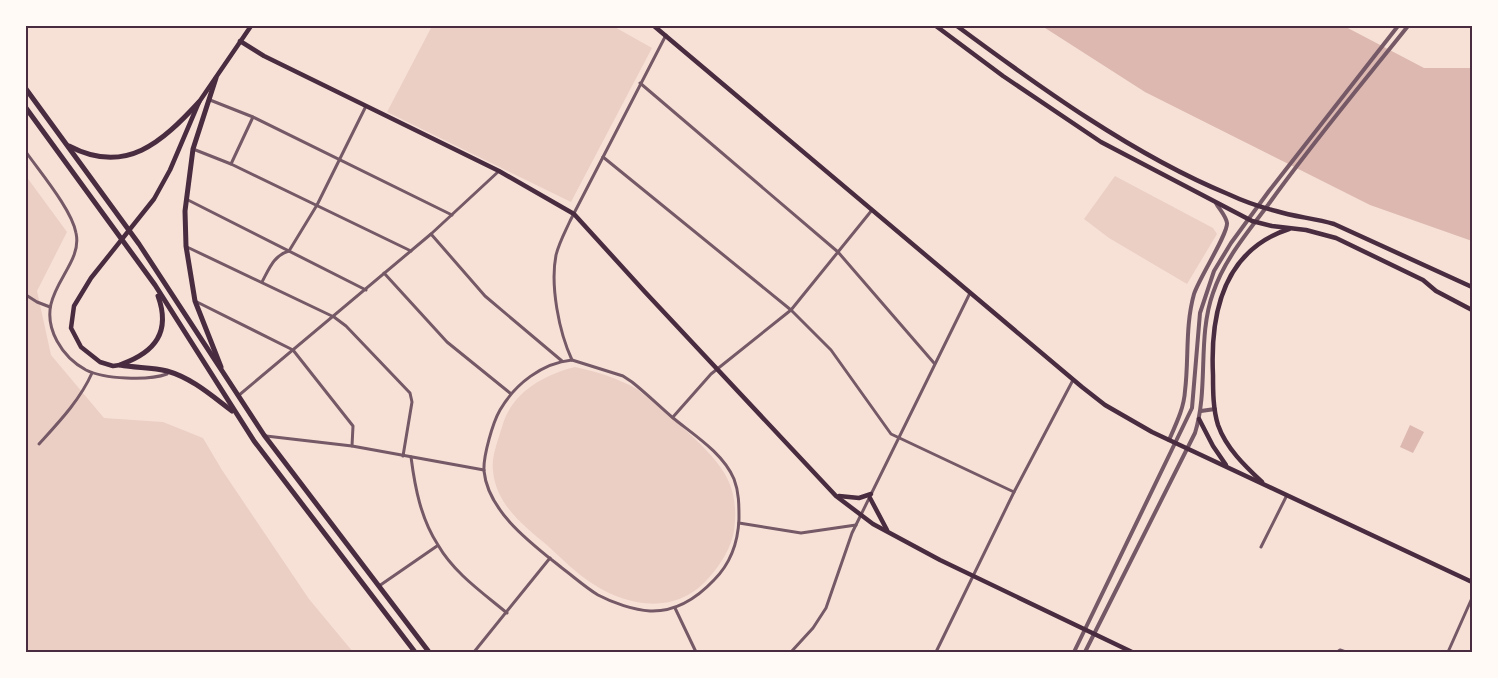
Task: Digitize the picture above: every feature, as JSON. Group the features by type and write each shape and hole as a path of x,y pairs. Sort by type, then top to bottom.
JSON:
{"highway":[{"path":"216,78 193,149 187,199 186,246 195,301 224,375"},
{"path":"26,89 139,244 264,435 429,652"},
{"path":"67,145 80,152 101,157 124,156 140,152 171,131 199,102"},
{"path":"26,108 155,285 236,414 273,467 415,652"},
{"path":"120,365 144,355 157,341 163,320 162,305 155,285"},
{"path":"120,365 168,372 190,380 236,414"}],"main road":[{"path":"120,365 113,366 100,362 81,347 71,328 74,306 91,278 145,212 163,186 199,102 251,26"},
{"path":"654,26 1105,405 1142,427 1473,582"},
{"path":"936,26 1101,142 1252,221 1322,234 1349,244 1423,280 1436,291 1473,310"},
{"path":"957,26 1108,130 1200,181 1276,212 1334,224 1473,286"},
{"path":"967,49 974,38"},
{"path":"240,41 264,56 499,171 574,214 836,496 888,532 972,576 1132,652"},
{"path":"1101,142 1108,130"},
{"path":"1262,482 1229,447 1218,425 1212,353 1218,311 1225,285 1234,267 1250,249 1264,239 1292,228"},
{"path":"1199,419 1228,467"},
{"path":"836,496 859,498 871,496 888,532"}],"street":[{"path":"1074,652 1172,441 1194,401 1200,313 1209,283 1220,259 1317,129 1398,26"},
{"path":"1085,652 1195,433 1201,411 1208,310 1224,267 1329,123 1408,26"},
{"path":"572,360 564,344 559,323 555,266 557,252 562,237 666,35"},
{"path":"640,83 838,252 934,363"},
{"path":"208,99 253,117 452,215"},
{"path":"262,282 274,260 279,255 290,251 317,205 366,106"},
{"path":"231,164 253,117"},
{"path":"193,149 231,164 411,250"},
{"path":"26,152 64,207 77,234 74,255 58,283 50,307 50,324 59,345 71,360 92,373 125,377 159,377 168,372"},
{"path":"603,157 791,310 831,350 889,432 1014,492"},
{"path":"238,396 431,234 499,171"},
{"path":"187,199 366,290"},
{"path":"1172,441 1185,392 1188,333 1194,292 1201,274 1226,229 1225,218 1216,202"},
{"path":"673,417 705,380 791,310 872,210"},
{"path":"431,234 485,296 562,361"},
{"path":"186,246 334,317 346,326 410,393 412,402 403,456"},
{"path":"384,273 447,342 510,393"},
{"path":"791,652 813,628 826,608 857,525 970,293"},
{"path":"26,295 50,307"},
{"path":"195,301 293,350 353,426 352,447"},
{"path":"572,360 632,381 715,454 733,477 739,498 737,543 719,576 704,591 675,608 651,611 629,606 606,598 588,588 515,529 504,516 493,495 484,470 490,434 496,417 510,393 528,378 562,361 572,360"},
{"path":"39,444 76,401 92,373"},
{"path":"936,652 1014,492 1073,380"},
{"path":"1201,411 1215,409"},
{"path":"264,435 352,447 484,470"},
{"path":"411,457 414,483 422,512 438,545 468,580 507,614"},
{"path":"1262,547 1287,494"},
{"path":"739,523 801,533 857,525"},
{"path":"379,586 438,545"},
{"path":"474,652 550,558"},
{"path":"1448,652 1473,598"},
{"path":"675,608 696,652"},
{"path":"1339,651 1346,652"}],"shaded area":[{"path":"432,26 613,26 652,48 571,202 387,112"},
{"path":"1042,26 1344,26 1424,68 1472,68 1472,241 1370,205 1145,92"},
{"path":"26,176 67,232 37,291 51,355 104,418 163,422 203,438 309,599 353,652 26,652"},
{"path":"1115,176 1213,228 1217,234 1187,284 1109,238 1084,219"},
{"path":"575,367 607,376 637,389 699,443 711,455 727,478 734,499 735,514 733,536 728,549 705,582 693,592 679,599 665,603 636,602 621,598 593,584 575,571 521,522 499,494 495,483 493,460 506,415 513,404 530,387 551,375"},
{"path":"1410,425 1424,432 1413,453 1400,447"}]}
